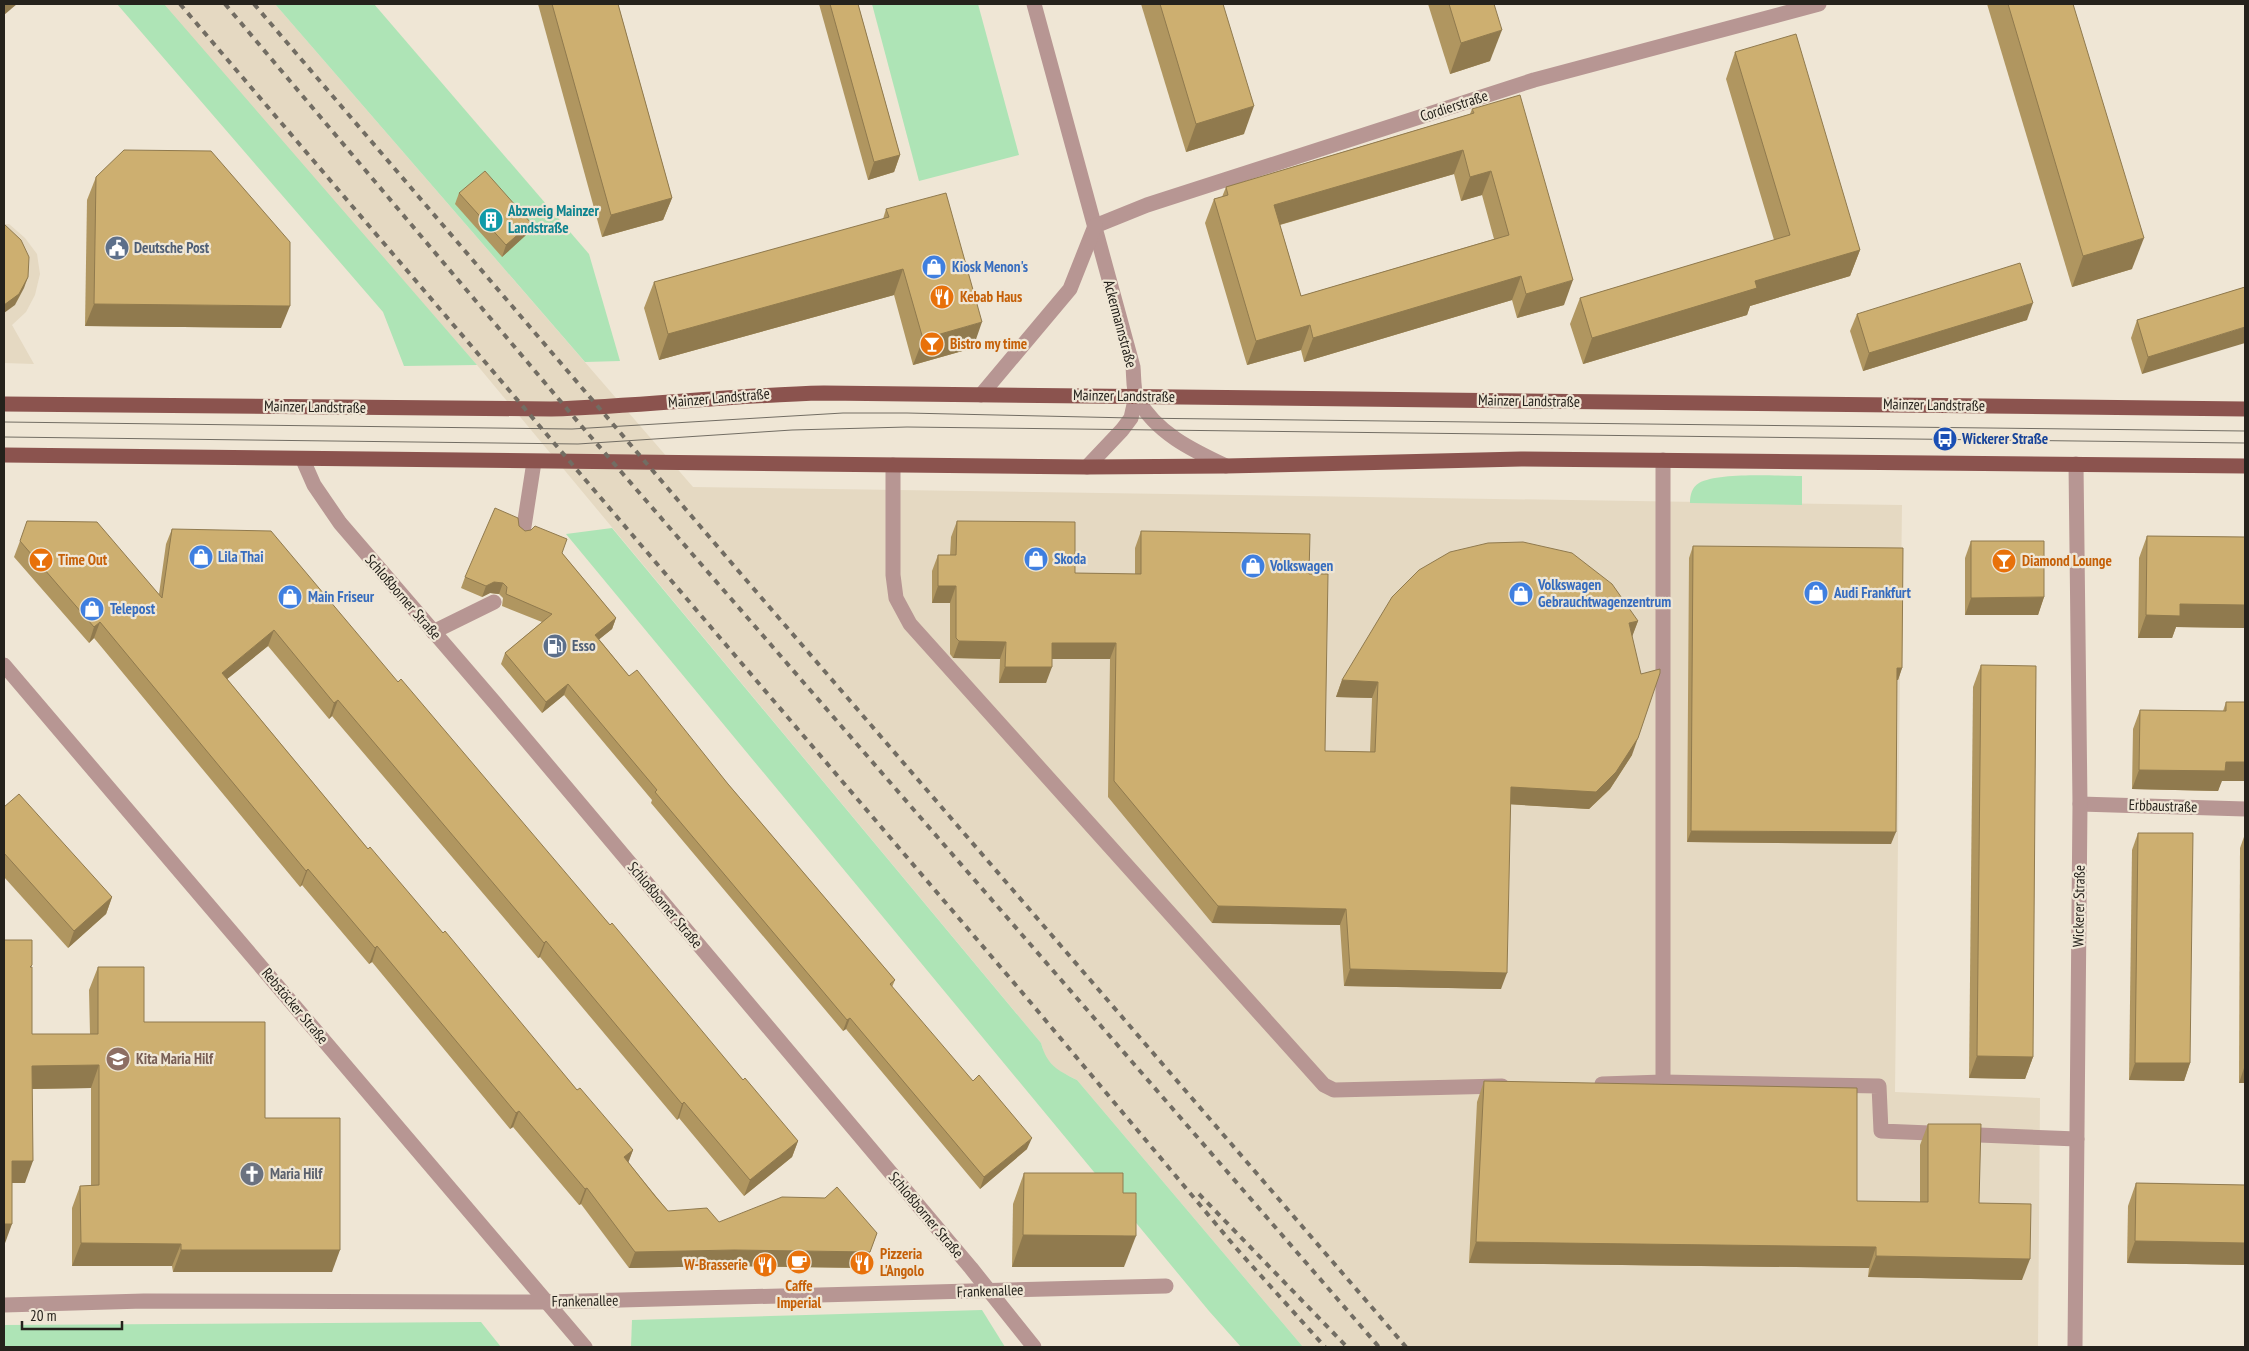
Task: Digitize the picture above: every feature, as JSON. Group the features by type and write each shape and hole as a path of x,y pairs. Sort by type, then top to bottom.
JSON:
{"main road":[{"name":"Mainzer Landstraße","path":"4,404 551,409 626,406 762,394 1136,396 2245,409"},
{"path":"4,455 303,460 1087,467 1226,466 1521,459 2245,466"}],"street":[{"name":"Ackermannstraße","path":"1034,4 1133,367 1136,396"},
{"name":"Cordierstraße","path":"1095,226 1147,205 1534,80 1819,4"},
{"path":"981,395 1070,289 1095,226"},
{"path":"1136,396 1165,431 1190,450 1226,466"},
{"path":"1087,467 1131,418 1136,396"},
{"name":"Schloßborner Straße","path":"303,460 314,485 340,523 990,1292 1034,1347"},
{"path":"1663,460 1663,1082"},
{"path":"523,533 534,462"},
{"name":"Wickerer Straße","path":"2076,464 2080,804 2076,1347"},
{"path":"893,465 893,575 896,598 910,624 1324,1085 1334,1090 1514,1086"},
{"path":"433,632 494,602"},
{"name":"Rebstöcker Straße","path":"4,665 585,1347"},
{"name":"Erbbaustraße","path":"2080,804 2245,809"},
{"path":"1583,1084 1663,1082 1879,1086 1881,1131 2077,1139"},
{"name":"Frankenallee","path":"4,1305 144,1301 545,1302 1166,1286"}],"shaded area":[{"path":"161,4 275,4 693,487 1902,505 1895,1092 2040,1098 2038,1347 1303,1347 1077,1080 1057,1070 1045,1057 1041,1043 477,365"},
{"path":"4,224 9,224 25,238 37,254 40,274 35,295 26,312 12,325 34,364 4,363"}],"green space":[{"path":"117,4 164,4 477,365 404,366 383,312"},
{"path":"275,4 374,4 589,254 620,361 585,362"},
{"path":"872,4 978,4 1019,155 919,181"},
{"path":"1749,475 1802,476 1802,505 1690,503 1693,489 1699,483 1720,477"},
{"path":"612,528 1041,1043 1050,1062 1058,1070 1077,1080 1303,1347 1241,1347 1209,1311 566,534"},
{"path":"982,1310 1005,1347 631,1347 632,1320"},
{"path":"481,1322 501,1347 4,1347 4,1325"}],"building":[{"path":"552,4 618,4 672,198 611,215"},
{"path":"830,4 858,4 900,155 874,162"},
{"path":"1160,4 1223,4 1254,106 1196,124"},
{"path":"1449,4 1494,4 1502,30 1461,43"},
{"path":"2008,4 2073,4 2144,238 2083,256"},
{"path":"1796,34 1860,250 1755,281 1757,288 1592,338 1580,298 1790,235 1735,52"},
{"path":"1520,95 1573,280 1526,294 1521,276 1313,338 1310,325 1256,341 1214,199 1228,195 1226,187 1474,113 1472,109","holes":["1463,150 1470,177 1491,171 1509,235 1301,296 1274,205"]},
{"path":"124,150 211,151 290,242 290,306 94,304 96,177"},
{"path":"485,171 531,223 506,245 459,193"},
{"path":"946,193 982,322 923,339 903,269 668,334 654,282 889,217 886,209"},
{"path":"4,224 21,240 29,257 28,277 19,294 4,305"},
{"path":"2020,263 2033,303 1869,353 1857,314"},
{"path":"2245,287 2245,327 2148,357 2137,320"},
{"path":"495,508 518,518 519,526 525,531 531,530 535,526 567,539 562,553 616,618 595,635 629,676 637,670 728,784 895,980 890,984 973,1081 979,1075 1032,1138 984,1177 850,1018 847,1020 655,792 657,790 568,684 546,702 505,653 552,614 506,594 507,587 503,583 494,582 486,586 465,577"},
{"path":"27,521 97,522 162,598 172,529 271,531 398,682 401,679 610,925 612,923 743,1080 745,1078 798,1141 750,1180 684,1102 682,1104 546,941 544,943 338,700 334,703 274,630 222,673 368,849 370,847 443,933 445,931 577,1090 580,1088 633,1150 624,1157 655,1196 668,1211 707,1208 719,1222 782,1197 825,1198 837,1187 877,1233 870,1252 734,1250 635,1252 587,1188 585,1189 519,1111 516,1113 377,946 375,948 308,869 306,871 100,622 94,627 20,541"},
{"path":"957,521 1075,522 1075,573 1141,574 1141,531 1310,534 1309,574 1328,574 1325,751 1375,752 1378,682 1342,680 1392,597 1419,570 1450,552 1488,543 1523,542 1572,553 1612,584 1638,621 1629,623 1641,674 1660,669 1660,673 1638,738 1616,772 1596,792 1511,787 1507,973 1350,969 1346,909 1218,906 1114,781 1116,643 1052,643 1052,667 1005,667 1006,642 959,641 956,638 956,586 938,586 938,555 956,555"},
{"path":"2147,536 2245,537 2245,605 2180,604 2180,616 2146,615"},
{"path":"1971,541 2044,541 2044,597 1971,598"},
{"path":"1693,546 1903,548 1902,668 1897,668 1896,832 1691,831"},
{"path":"1981,665 2036,666 2033,1057 1977,1056"},
{"path":"2226,702 2245,702 2245,762 2226,762 2225,771 2139,770 2140,710 2226,711"},
{"path":"19,794 112,897 74,931 4,853 4,807"},
{"path":"2138,833 2193,833 2190,1063 2135,1063"},
{"path":"4,940 32,940 32,965 30,967 32,967 32,1034 98,1034 98,967 144,967 144,1022 265,1022 265,1118 340,1118 340,1250 181,1250 181,1244 81,1243 80,1186 99,1185 99,1065 32,1066 33,1161 12,1161 12,1224 4,1224"},
{"path":"1484,1081 1857,1088 1857,1201 1928,1202 1928,1124 1981,1124 1979,1203 2031,1204 2030,1259 1876,1256 1876,1247 1476,1242"},
{"path":"1024,1173 1123,1173 1123,1193 1136,1193 1136,1236 1023,1235"},
{"path":"2136,1183 2245,1185 2245,1243 2135,1241"}],"tram line":[{"path":"4,422 572,429 843,413 907,413 1131,418 2245,431"},
{"path":"4,437 578,444 792,430 907,427 2245,443"}],"railway":[{"path":"180,4 1026,997 1236,1248 1325,1347"},
{"path":"225,4 578,422 1379,1347"},
{"path":"254,4 1406,1347"},
{"path":"1199,1194 1347,1347"}],"place":[{"name":"Abzweig Mainzer Landstraße","path":"491,220"},
{"name":"Deutsche Post","path":"117,248"},
{"name":"Kiosk Menon's","path":"934,267"},
{"name":"Kebab Haus","path":"942,297"},
{"name":"Bistro my time","path":"932,344"},
{"name":"Wickerer Straße","path":"1945,439"},
{"name":"Lila Thai","path":"201,557"},
{"name":"Skoda","path":"1036,559"},
{"name":"Time Out","path":"41,560"},
{"name":"Diamond Lounge","path":"2004,561"},
{"name":"Volkswagen","path":"1253,566"},
{"name":"Audi Frankfurt","path":"1816,593"},
{"name":"Volkswagen Gebrauchtwagenzentrum","path":"1521,594"},
{"name":"Main Friseur","path":"290,597"},
{"name":"Telepost","path":"92,609"},
{"name":"Esso","path":"555,646"},
{"name":"Kita Maria Hilf","path":"118,1059"},
{"name":"Maria Hilf","path":"252,1174"},
{"name":"Caffe Imperial","path":"799,1262"},
{"name":"Pizzeria L'Angolo","path":"862,1263"},
{"name":"W-Brasserie","path":"765,1265"}]}
